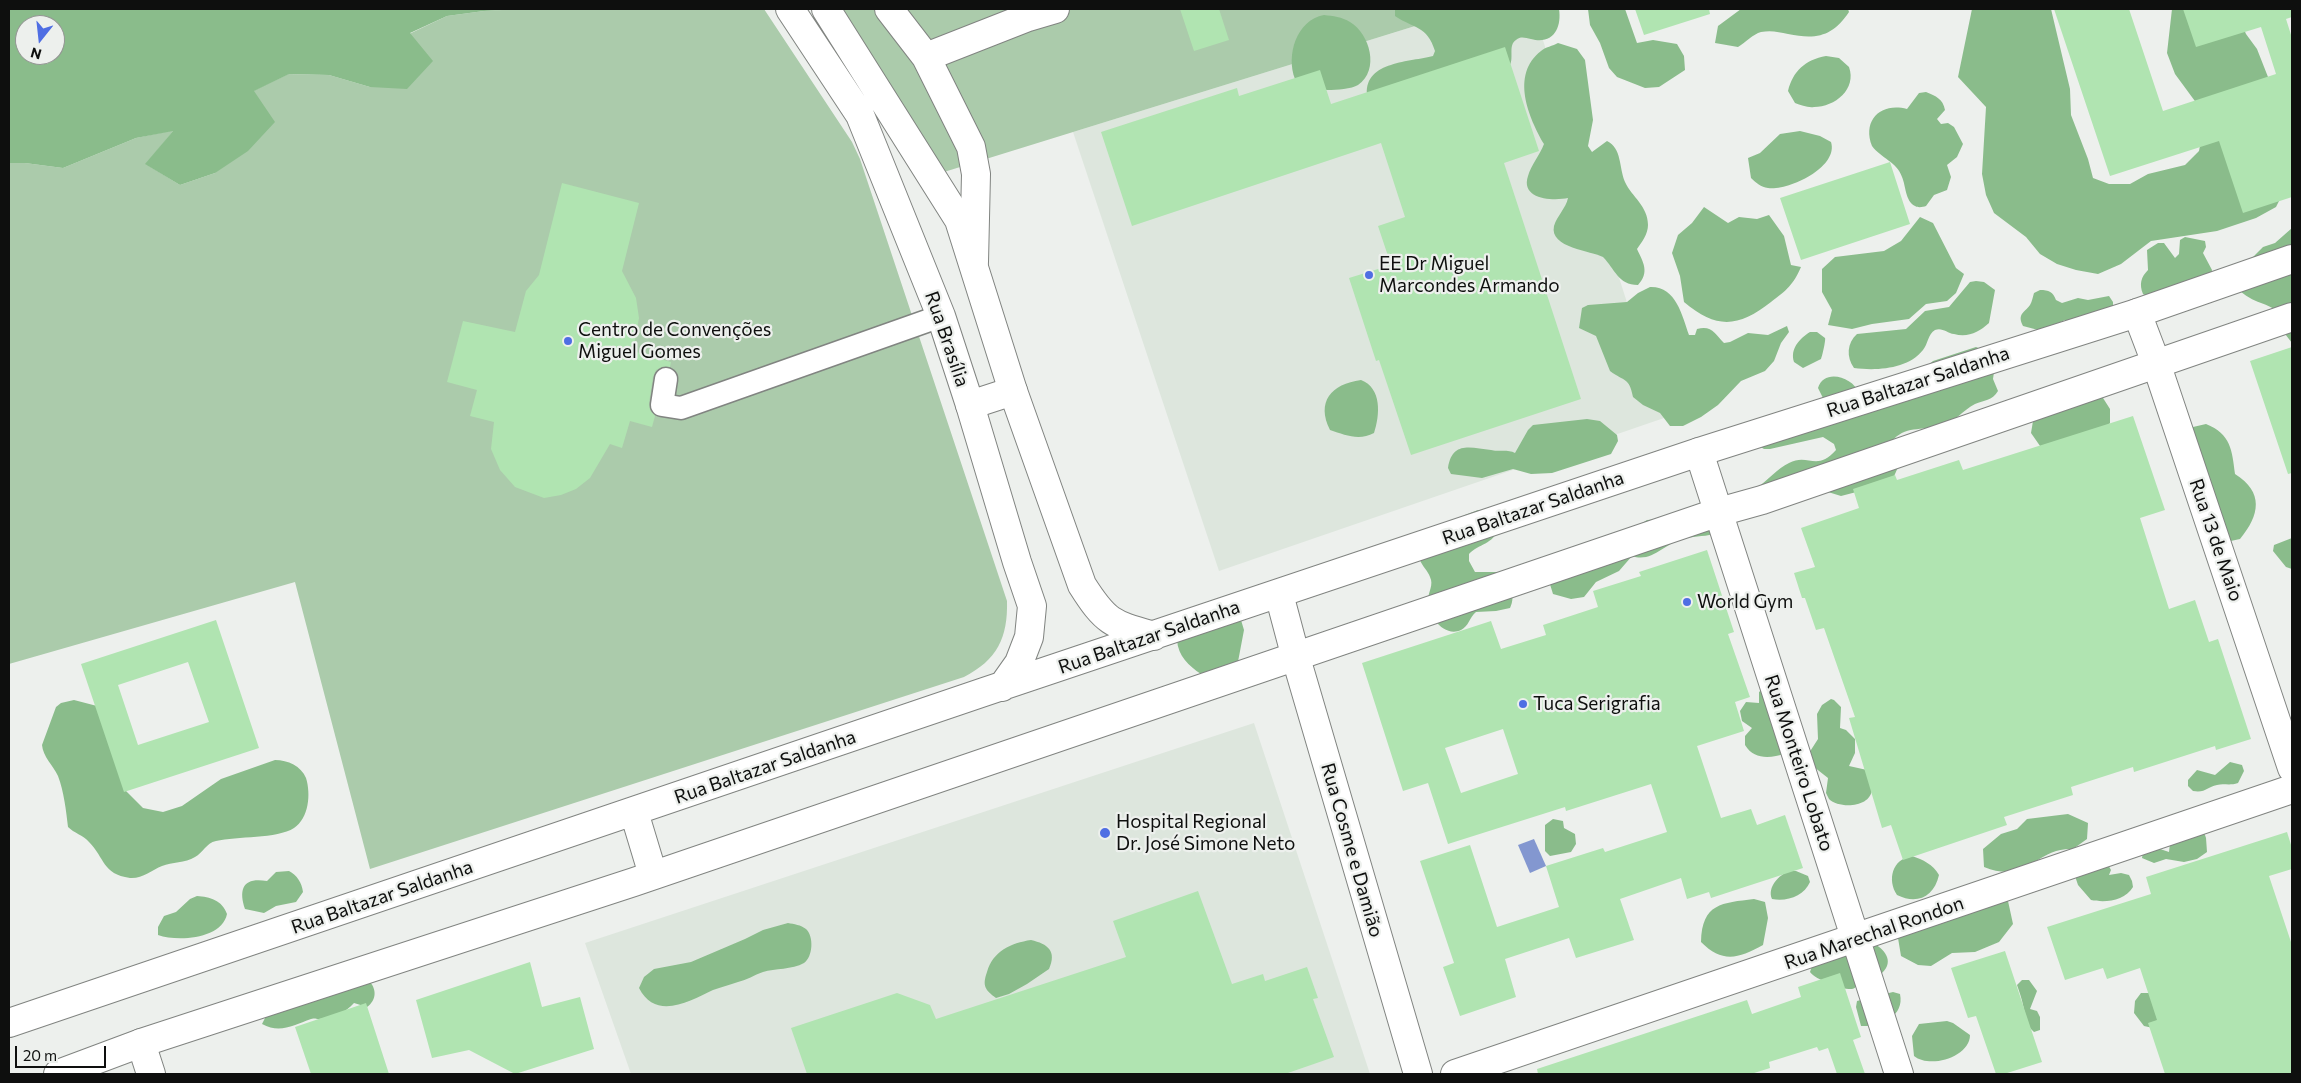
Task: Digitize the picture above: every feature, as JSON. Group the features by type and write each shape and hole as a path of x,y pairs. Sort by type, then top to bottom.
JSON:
{"main road":[{"name":"Rua Brasília","path":"790,9 860,115 941,316 970,405 1014,554 1032,606 1029,637 1019,663 1002,687"},
{"path":"826,9 906,132 959,220 1013,391 1082,585 1098,610 1112,622 1154,636"},
{"path":"889,9 926,57 971,147 976,174 974,270"},
{"path":"926,57 1028,17 1055,9"},
{"name":"Rua Baltazar Saldanha","path":"9,1023 1699,452 2137,313 2292,259"},
{"name":"Rua 13 de Maio","path":"2137,313 2156,362 2292,768"},
{"path":"58,1074 141,1043 653,876 1719,512 1779,494 2156,362 2292,317"},
{"path":"970,405 1013,391"},
{"name":"Rua Monteiro Lobato","path":"1699,452 1899,1074"},
{"name":"Rua Cosme e Damião","path":"1279,594 1418,1074"},
{"name":"Rua Marechal Rondon","path":"1455,1074 2292,789"},
{"path":"634,812 653,876"},
{"path":"141,1043 151,1074"}],"street":[{"path":"666,379 662,405 681,408 941,316"}],"shaded area":[{"name":"EE Dr Miguel Marcondes Armando","path":"1470,9 1533,9 1664,418 1219,571 1073,132"},
{"name":"Hospital Regional Dr. José Simone Neto","path":"1254,723 1370,1074 631,1074 585,943"}],"green space":[{"path":"9,9 520,9 447,16 410,33 433,61 407,89 370,87 329,75 289,74 254,91 275,122 248,151 215,173 180,185 145,164 173,131 136,138 63,168 9,163"},
{"path":"520,9 764,9 852,142 860,159 1007,601 1005,626 1003,637 992,655 985,663 964,677 370,869 295,582 9,664 9,163 63,168 136,138 174,130 146,164 180,185 215,173 253,91 288,74 329,75 370,87 409,34 447,16"},
{"path":"836,9 1470,9 944,172"},
{"path":"1395,9 1559,9 1560,16 1554,33 1545,40 1521,38 1514,42 1510,65 1367,94 1368,83 1373,75 1381,69 1402,62 1433,56 1435,51 1428,36 1395,16"},
{"path":"1588,9 1625,9 1637,43 1653,40 1677,44 1684,56 1685,70 1659,87 1645,88 1617,77 1609,68 1600,43 1590,25"},
{"path":"1741,9 1848,9 1849,12 1837,26 1830,31 1816,36 1798,36 1765,31 1755,35 1738,47 1715,43 1718,26"},
{"path":"1972,9 2051,9 2070,89 2071,115 2088,159 2093,178 2109,184 2130,184 2148,174 2185,165 2199,151 2203,130 2200,108 2175,74 2167,53 2172,9 2235,9 2246,34 2257,49 2268,77 2286,187 2276,207 2256,218 2217,231 2151,241 2121,264 2098,274 2057,264 2040,254 2026,237 1994,213 1986,195 1982,174 1986,107 1958,77"},
{"path":"1324,15 1334,16 1350,22 1363,35 1367,43 1370,52 1369,71 1358,85 1348,88 1324,90 1295,79 1292,60 1293,50 1300,31 1314,18"},
{"path":"1558,43 1577,49 1585,60 1593,120 1588,146 1592,152 1607,141 1612,144 1618,153 1625,182 1643,207 1647,218 1647,232 1637,249 1645,271 1638,285 1621,279 1603,257 1572,248 1558,239 1554,233 1554,226 1568,198 1547,199 1540,197 1529,190 1527,184 1529,172 1544,144 1533,122 1525,97 1524,84 1526,72 1532,61 1541,51"},
{"path":"1826,56 1839,58 1849,67 1851,75 1847,89 1836,100 1822,106 1809,107 1795,103 1788,91 1793,78 1801,68 1812,60"},
{"path":"1926,92 1943,103 1945,110 1937,119 1941,124 1948,123 1954,127 1963,144 1957,157 1947,165 1951,177 1947,190 1934,195 1926,206 1919,207 1909,201 1900,172 1872,146 1870,128 1876,115 1882,111 1889,108 1907,109 1919,93"},
{"path":"1800,131 1820,136 1831,142 1831,151 1827,160 1820,168 1810,176 1788,186 1777,188 1763,187 1751,178 1748,158 1760,153 1780,134"},
{"path":"1704,207 1728,223 1739,217 1757,219 1769,215 1784,236 1791,265 1801,267 1792,283 1781,294 1759,310 1738,320 1718,321 1696,311 1684,302 1680,276 1672,253 1678,235 1692,223"},
{"path":"1920,217 1933,223 1956,268 1964,274 1956,293 1947,301 1926,304 1909,319 1852,329 1828,325 1832,310 1822,292 1822,269 1835,257 1884,251 1901,241"},
{"path":"2292,228 2292,343 2282,330 2284,318 2279,313 2240,291 2245,266 2263,247 2275,243"},
{"path":"2185,237 2205,241 2206,247 2203,253 2212,270 2211,276 2149,297 2143,294 2141,284 2142,278 2148,270 2147,250 2158,243 2164,243 2175,258 2179,254 2180,240"},
{"path":"1970,282 1984,282 1995,290 1989,323 1981,329 1964,335 1940,329 1935,330 1923,350 1917,356 1901,365 1872,369 1854,368 1851,364 1849,350 1851,342 1857,334 1906,329 1925,311 1949,307"},
{"path":"1650,287 1659,288 1672,296 1677,303 1689,335 1695,335 1697,329 1706,328 1713,331 1724,343 1748,333 1768,335 1787,326 1789,332 1781,343 1774,361 1765,371 1741,381 1718,405 1701,417 1683,426 1670,426 1660,413 1643,405 1633,397 1628,383 1610,371 1596,336 1579,328 1582,308 1588,305 1627,302 1638,293"},
{"path":"2040,290 2050,292 2056,300 2062,303 2078,298 2088,300 2109,296 2113,302 2113,309 2077,320 2065,320 2042,331 2023,326 2021,316 2030,305 2034,293"},
{"path":"1810,332 1817,332 1825,338 1824,345 1821,359 1803,368 1794,362 1793,353 1799,341"},
{"path":"1976,347 1983,350 1994,372 1993,379 1998,391 1990,398 1975,404 1947,424 1911,430 1894,439 1899,465 1891,483 1841,496 1828,492 1757,488 1789,463 1796,460 1823,460 1836,450 1834,444 1823,437 1770,449 1764,449 1759,446 1824,400 1818,388 1826,378 1839,377 1845,379 1856,387 1859,393 1913,378 1933,361"},
{"path":"1361,380 1373,389 1378,403 1374,433 1357,437 1330,430 1325,411 1329,396 1334,390 1350,382"},
{"path":"2092,392 2103,398 2110,409 2110,423 2094,444 2047,456 2031,433 2033,421"},
{"path":"1587,419 1600,421 1617,435 1618,441 1611,454 1552,473 1531,474 1513,469 1482,478 1451,474 1448,468 1450,459 1458,449 1470,447 1515,453 1528,430 1533,425"},
{"path":"2206,424 2221,433 2225,438 2233,457 2235,474 2251,488 2255,496 2255,513 2247,530 2240,539 2226,542 2184,438 2193,427"},
{"path":"1692,507 1713,534 1676,541 1646,557 1632,556 1619,571 1596,582 1584,597 1571,599 1553,594 1549,581 1561,551 1636,527 1647,520 1661,519"},
{"path":"1478,510 1484,510 1498,529 1493,538 1469,554 1469,561 1475,572 1502,572 1511,590 1512,603 1510,608 1476,612 1464,628 1455,632 1449,631 1438,624 1430,612 1428,600 1431,580 1420,560 1458,526 1465,515"},
{"path":"2292,538 2292,569 2286,567 2273,551 2274,545"},
{"path":"1241,620 1244,630 1237,667 1201,674 1188,664 1179,651 1177,640"},
{"path":"1763,689 1785,754 1763,757 1753,753 1745,745 1745,736 1752,728 1742,721 1740,711 1746,702 1759,703 1759,692"},
{"path":"1831,699 1841,707 1840,728 1846,730 1855,739 1855,753 1849,766 1867,770 1871,782 1872,789 1870,795 1866,800 1854,805 1840,804 1829,799 1826,793 1828,778 1814,767 1809,753 1818,739 1817,714 1822,705"},
{"path":"74,700 97,706 125,790 143,808 163,812 182,806 221,779 275,760 280,760 297,767 306,778 308,784 308,805 306,812 299,824 287,832 213,842 191,859 162,866 139,877 130,878 114,873 105,865 87,840 68,827 60,782 46,757 42,745 56,707 61,703"},
{"path":"2230,762 2242,765 2244,771 2238,783 2220,784 2204,791 2193,791 2188,786 2188,780 2197,770 2215,775"},
{"path":"2068,814 2088,823 2087,839 2073,849 2060,850 2022,869 2011,872 1984,867 1983,849 2001,834 2017,829 2027,819"},
{"path":"1553,819 1563,821 1564,828 1575,834 1576,844 1571,852 1550,856 1545,851 1545,825"},
{"path":"2204,832 2207,852 2197,859 2184,862 2166,859 2154,863 2142,858 2143,852 2157,848 2169,852 2170,843"},
{"path":"1912,856 1931,865 1939,875 1937,883 1929,894 1918,899 1904,898 1897,895 1892,883 1893,871 1896,866 1900,861"},
{"path":"2107,863 2111,870 2109,875 2121,873 2129,875 2133,887 2125,895 2114,900 2091,900 2078,885 2075,876"},
{"path":"289,871 297,877 303,892 296,902 276,906 264,913 245,909 242,895 248,883 259,880 267,881 276,872"},
{"path":"1789,871 1796,871 1808,876 1810,882 1804,891 1794,897 1783,900 1772,899 1771,890 1775,882 1781,875"},
{"path":"197,896 211,898 219,902 225,909 227,914 217,929 187,938 158,935 158,927 164,916 176,912 190,899"},
{"path":"1984,898 2008,901 2013,924 1999,942 1975,952 1952,953 1931,966 1918,965 1901,956 1897,932"},
{"path":"1754,899 1765,902 1768,918 1763,945 1738,956 1730,957 1716,953 1701,942 1705,919 1716,907 1732,902"},
{"path":"788,923 804,928 809,932 811,951 804,963 789,968 763,972 713,990 684,1003 674,1005 654,1004 646,998 639,988 644,977 654,969 691,962 763,930"},
{"path":"1031,940 1049,949 1052,957 1049,969 1009,994 996,998 989,993 985,984 990,965 998,953 1004,949 1017,943"},
{"path":"1872,943 1884,952 1888,964 1880,975 1861,982 1852,989 1830,984 1810,972 1812,966"},
{"path":"368,980 375,994 373,1001 367,1007 354,1003 347,1010 334,1016 311,1019 287,1028 275,1028 262,1024 267,1014"},
{"path":"2022,980 2029,980 2037,991 2030,1009 2037,1011 2040,1017 2040,1030 2034,1032 2027,1022 2017,985"},
{"path":"1893,992 1900,994 1899,1009 1895,1014 1875,1025 1861,1026 1856,1007 1857,1001"},
{"path":"2141,993 2171,993 2153,1028 2144,1026 2134,1013 2135,1001"},
{"path":"1947,1021 1970,1035 1964,1049 1948,1059 1939,1061 1921,1060 1914,1056 1912,1036 1919,1024"}],"water":[{"path":"1534,839 1546,866 1530,873 1518,845"}],"building":[{"path":"1180,9 1219,9 1229,40 1194,51"},
{"path":"1635,9 1709,9 1710,14 1644,35"},
{"path":"2054,9 2129,9 2163,111 2276,74 2261,27 2196,47 2183,9 2292,9 2292,17 2286,19 2292,38 2292,197 2243,213 2219,141 2110,176"},
{"path":"1505,47 1539,151 1504,163 1581,399 1411,455 1379,360 1376,361 1349,278 1391,265 1378,226 1405,217 1381,143 1132,226 1101,132 1237,88 1239,96 1320,70 1331,104"},
{"path":"1890,162 1910,224 1801,260 1780,198"},
{"path":"562,183 639,203 622,271 636,298 639,318 633,351 671,362 670,367 662,367 656,370 653,377 649,403 650,410 655,416 652,427 630,421 622,448 610,444 590,478 576,489 561,495 544,498 515,487 500,470 491,449 494,422 470,416 477,390 447,382 463,321 515,332 526,291 539,275"},
{"path":"2292,347 2292,473 2288,474 2250,361"},
{"path":"2133,416 2165,510 2140,518 2169,609 2195,600 2209,642 2218,639 2251,739 2216,750 2215,746 2134,772 2133,767 2071,787 2073,795 2004,817 2007,825 1903,860 1891,825 1882,828 1849,718 1855,717 1824,628 1816,630 1805,598 1802,598 1794,573 1815,567 1801,528 1859,508 1853,489 1895,475 1897,480 1959,460 1963,470"},
{"path":"1707,550 1734,632 1728,634 1750,697 1735,702 1744,731 1697,746 1721,818 1751,809 1757,825 1785,815 1803,868 1711,898 1709,892 1687,899 1681,878 1620,899 1634,940 1576,958 1569,938 1505,959 1516,997 1460,1016 1443,967 1454,963 1420,861 1470,845 1497,927 1559,907 1546,866 1603,848 1605,852 1667,832 1651,784 1566,811 1565,807 1448,844 1428,783 1403,791 1362,663 1491,621 1501,649 1546,635 1543,625 1598,607 1593,591 1641,576 1639,572","holes":["1503,729 1518,774 1461,793 1445,748"]},
{"path":"216,620 259,748 124,792 81,664","holes":["188,662 209,722 138,745 118,685"]},
{"path":"2287,832 2292,848 2292,869 2269,876 2292,945 2292,1074 2165,1074 2148,1023 2157,1020 2140,968 2107,979 2103,968 2065,980 2047,927 2151,894 2146,877"},
{"path":"1198,891 1232,984 1263,974 1265,981 1307,967 1318,998 1313,999 1334,1057 1285,1074 807,1074 791,1028 897,993 930,1005 936,1019 1126,957 1113,921"},
{"path":"2005,951 2042,1062 2004,1074 1996,1074 1976,1016 1968,1018 1951,968"},
{"path":"530,962 542,1007 580,997 594,1049 515,1074 469,1050 432,1058 416,1000"},
{"path":"1840,973 1861,1037 1853,1040 1865,1074 1837,1074 1828,1048 1819,1051 1817,1047 1769,1062 1770,1068 1751,1074 1538,1074 1537,1069 1747,1000 1752,1014 1801,997 1798,987"},
{"path":"366,1003 389,1074 311,1074 295,1027"}],"place":[{"name":"EE Dr Miguel Marcondes Armando","path":"1369,275"},
{"name":"Centro de Convenções Miguel Gomes","path":"568,341"},
{"name":"World Gym","path":"1687,602"},
{"name":"Tuca Serigrafia","path":"1523,704"},
{"name":"Hospital Regional Dr. José Simone Neto","path":"1105,833"}]}
